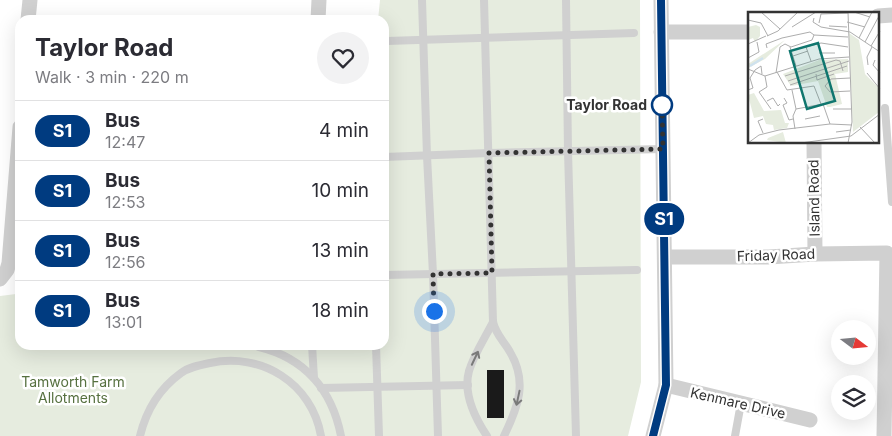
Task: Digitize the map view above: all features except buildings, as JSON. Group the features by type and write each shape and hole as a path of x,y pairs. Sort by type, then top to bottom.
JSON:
{"street":[{"path":"28,15 30,0"},
{"path":"318,15 320,0"},
{"path":"653,436 666,385 661,0"},
{"path":"661,32 748,32"},
{"name":"Island Road","path":"814,144 815,254"},
{"path":"0,279 7,270 15,229"},
{"name":"Friday Road","path":"664,257 769,257 887,253 884,436"},
{"name":"Kenmare Drive","path":"666,385 810,420"}],"lane":[{"path":"422,0 438,436"},
{"path":"484,0 493,322 495,331 510,351 516,363 521,383 514,414 504,436"},
{"path":"566,0 576,436"},
{"path":"389,40 634,33"},
{"path":"885,108 892,202"},
{"path":"389,158 489,153 663,149"},
{"path":"389,275 636,270"},
{"path":"487,436 474,412 468,385 473,359 493,322"},
{"path":"267,350 284,356 314,378 332,405 341,436"},
{"path":"312,350 314,378"},
{"path":"376,350 379,436"},
{"path":"140,436 144,420 153,402 182,372 196,366 217,361 236,360 268,368 290,381 312,408 320,427 321,436"},
{"path":"321,388 468,385"},
{"path":"734,436 741,404"}],"green space":[{"name":"Tamworth Farm Allotments","path":"380,0 640,0 641,382 628,436 0,436 0,296 15,294 15,350 389,350 389,15 378,15"}],"bus line":[{"name":"S1","path":"653,436 666,385 661,0"}],"place":[{"name":"Taylor Road","path":"662,105"}],"route":[{"path":"434,311 433,274 492,273 489,153 663,149 662,105"}]}
